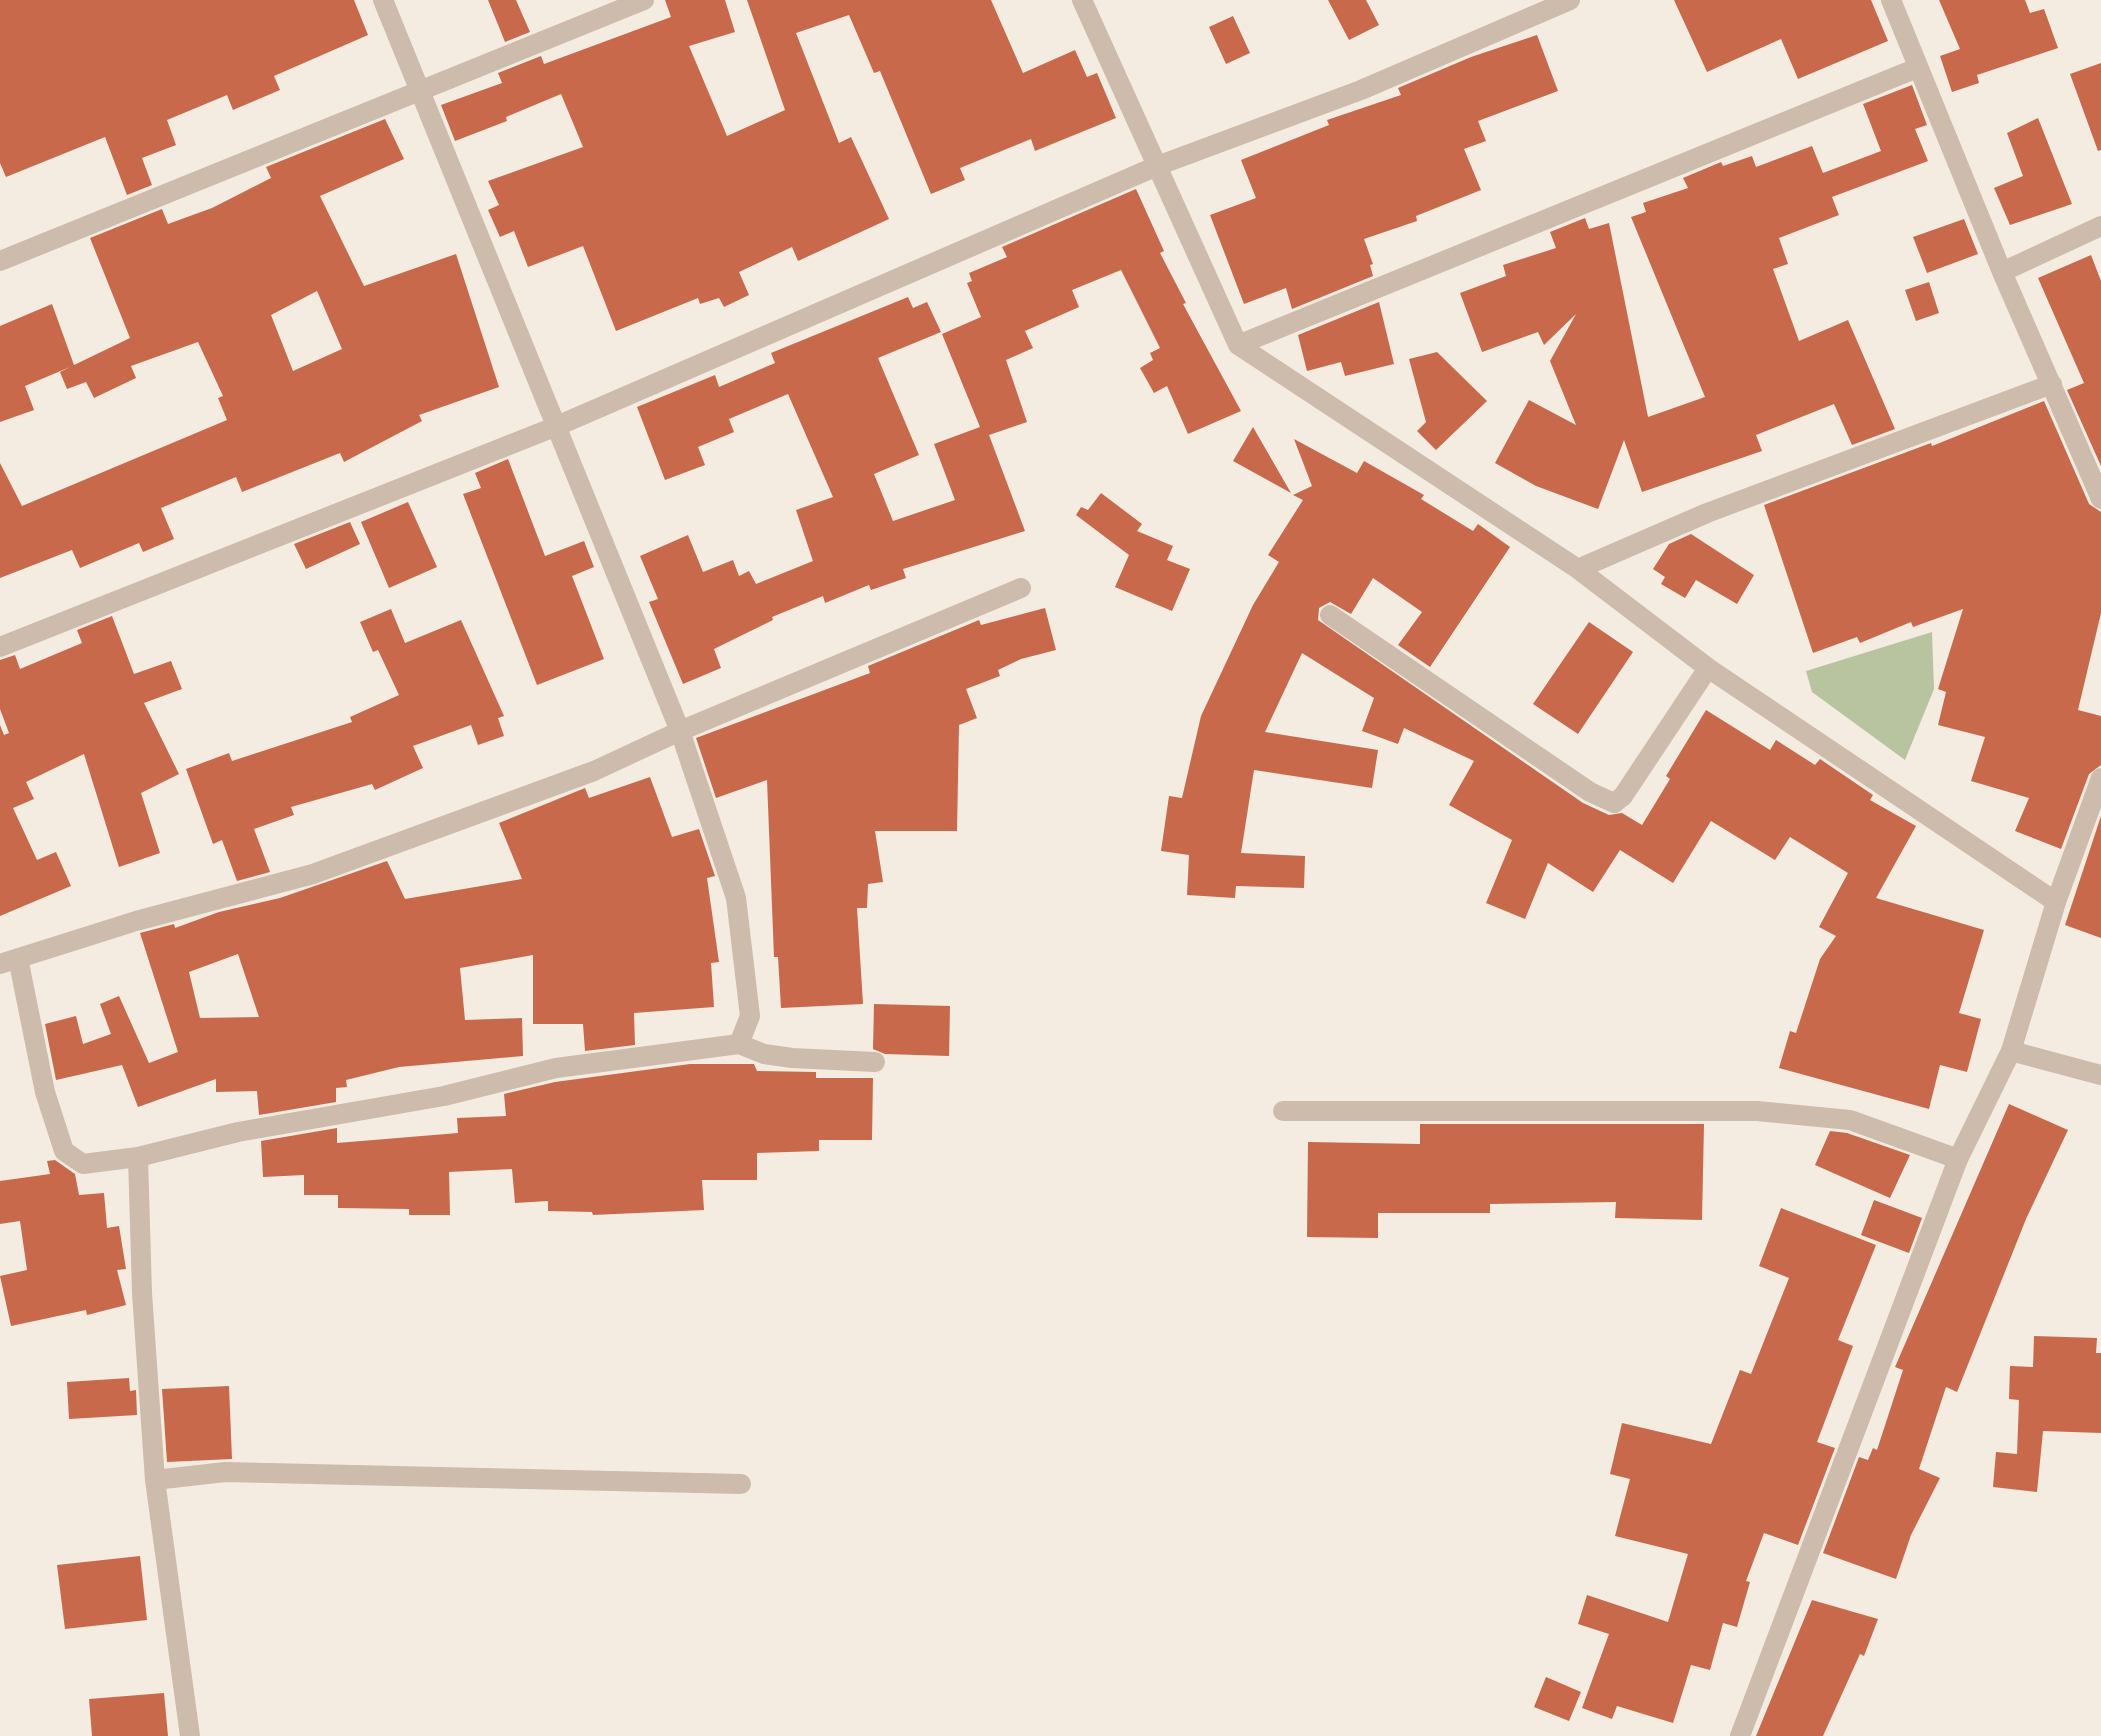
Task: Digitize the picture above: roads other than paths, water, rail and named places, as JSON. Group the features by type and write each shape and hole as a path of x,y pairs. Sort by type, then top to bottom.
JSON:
{"street":[{"path":"383,0 680,731 736,898 750,1016 739,1044"},
{"path":"0,261 644,0"},
{"path":"1082,0 1238,345 1578,569 1708,668 2056,902"},
{"path":"0,647 557,426 1157,166 1361,90 1570,0"},
{"path":"1891,0 2002,272 2101,499"},
{"path":"1238,345 1917,68"},
{"path":"2002,272 2101,226"},
{"path":"1578,569 1707,513 2052,384"},
{"path":"875,1062 792,1058 764,1054 739,1044 556,1068 444,1096 238,1132 138,1157 83,1164 64,1151 9,961 136,921 313,874 594,771 680,731 1021,588"},
{"path":"1330,615 1590,792 1614,803 1623,796 1708,668"},
{"path":"1740,1736 1958,1159 2011,1051 2056,902 2101,778"},
{"path":"2011,1051 2101,1075"},
{"path":"1283,1111 1757,1111 1850,1120 1958,1159"},
{"path":"138,1157 142,1293 155,1480 190,1736"},
{"path":"155,1480 225,1472 741,1484"}]}
